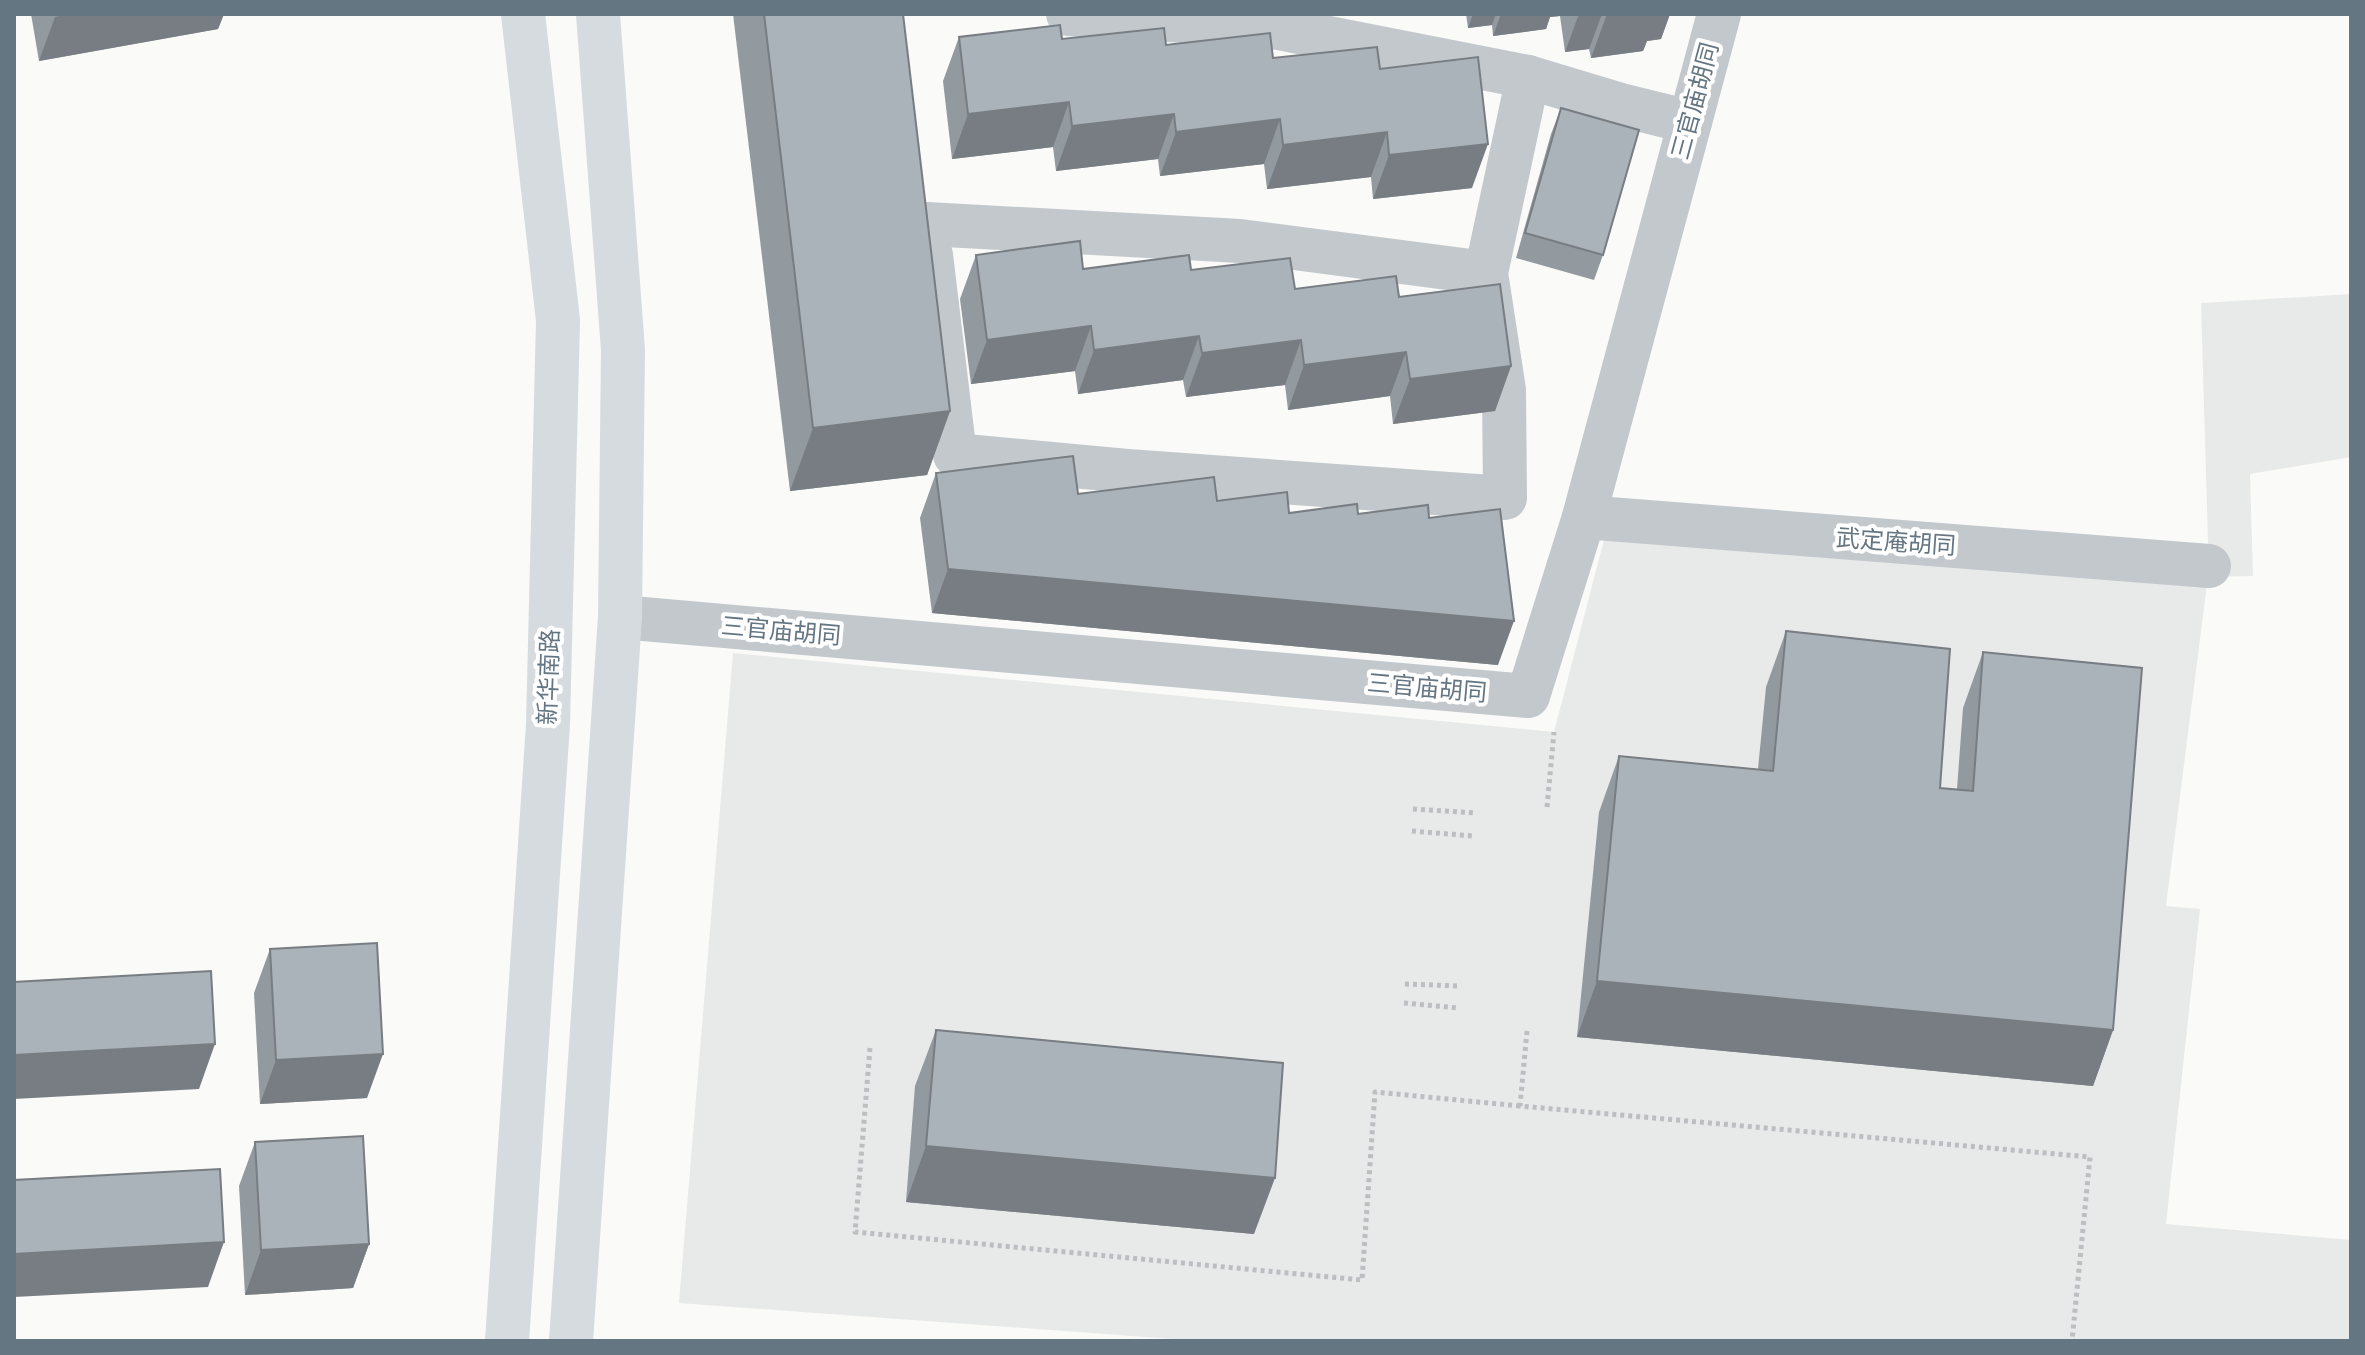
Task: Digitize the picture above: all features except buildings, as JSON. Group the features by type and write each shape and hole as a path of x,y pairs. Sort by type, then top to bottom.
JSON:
{"main road":[{"name":"新华南路","path":"507,1341 548,724 558,320 523,14"},
{"path":"571,1341 620,617 623,350 598,14"}],"street":[{"path":"1068,14 1268,26 1528,77 1690,122"},
{"name":"三官庙胡同","path":"620,617 1528,696 1584,517 1719,14"},
{"path":"922,179 955,455 1127,471 1505,498 1504,390 1486,273 1528,77"},
{"path":"927,224 1240,241 1486,273"},
{"name":"武定庵胡同","path":"1584,517 2209,566"}],"path":[{"path":"1547,807 1554,732"},
{"path":"1413,809 1475,813"},
{"path":"1412,831 1473,836"},
{"path":"1405,984 1460,986"},
{"path":"1404,1003 1458,1008"},
{"path":"1520,1106 1527,1031"},
{"path":"870,1048 855,1232 1362,1280 1375,1092 2090,1157 2072,1341"}],"shaded area":[{"path":"2351,294 2351,457 2250,474 2253,576 2209,577 2201,303"},
{"path":"1605,536 2207,584 2166,906 2200,909 2166,1224 2351,1240 2351,1341 1200,1341 679,1303 733,653 1554,732"}]}
